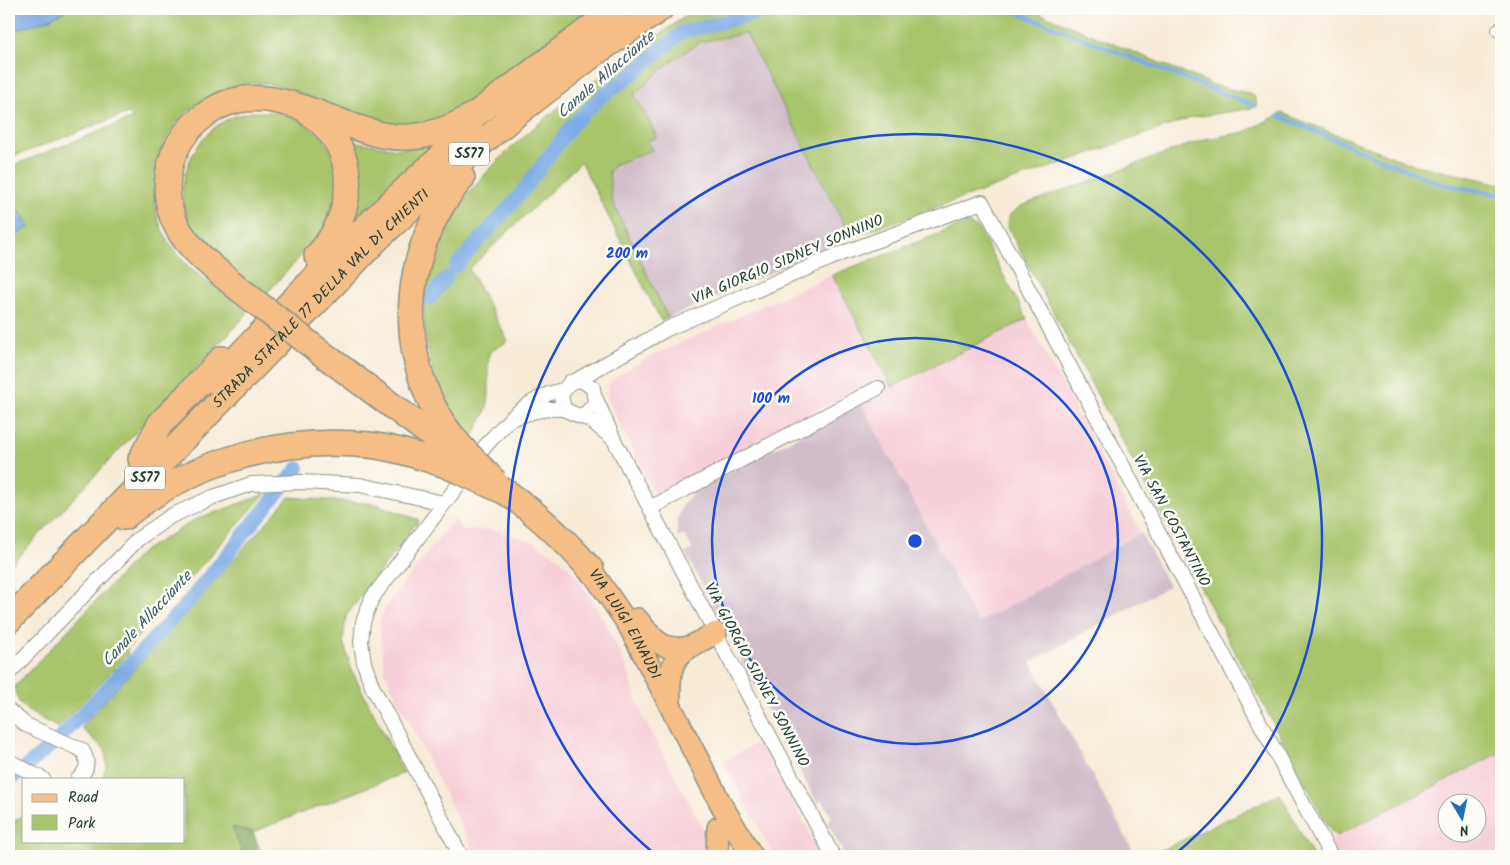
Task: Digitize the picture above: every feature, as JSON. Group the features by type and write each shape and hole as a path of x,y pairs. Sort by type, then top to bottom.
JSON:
{"highway":[{"path":"598,579 556,531 535,512 461,460 239,289 196,253 178,230 170,210 167,189 173,156 193,124 210,111 225,103 240,99 268,98 382,135 414,136 440,131 457,125 476,114 616,9"},
{"name":"STRADA STATALE 77 DELLA VAL DI CHIENTI","path":"9,595 280,312 415,179 511,96 631,9"},
{"name":"STRADA STATALE 77 DELLA VAL DI CHIENTI","path":"9,620 378,238 479,145 527,105 595,53 660,9"},
{"path":"461,460 428,394 417,362 412,334 412,289 419,254 431,223 447,196 468,172 508,134 565,88 644,33 669,9"},
{"path":"140,459 160,424 323,250 342,220 348,187 343,157 328,130 300,108"},
{"path":"9,634 112,527 142,502 176,482 216,464 248,453 280,447 328,444 369,445 461,460"}],"main road":[{"path":"598,579 636,617 651,638 658,644 674,649 689,647"},
{"name":"VIA LUIGI EINAUDI","path":"598,579 637,640 722,806 752,856"},
{"name":"VIA LUIGI EINAUDI","path":"598,579 718,828 735,856"},
{"path":"670,705 670,670 679,654 716,633"},
{"path":"717,856 718,828"}],"street":[{"name":"VIA GIORGIO SIDNEY SONNINO","path":"461,856 372,686 364,662 361,642 363,622 372,598 444,503 461,460 537,398 562,390 570,382 668,329 840,254 982,202"},
{"name":"VIA SAN COSTANTINO","path":"982,202 1330,856"},
{"name":"VIA GIORGIO SIDNEY SONNINO","path":"579,416 593,409 595,394 612,360"},
{"path":"575,381 586,382 595,394"},
{"path":"650,508 878,388"},
{"path":"562,390 560,400 564,409"},
{"name":"VIA GIORGIO SIDNEY SONNINO","path":"595,394 614,440 833,856"},
{"name":"VIA GIORGIO SIDNEY SONNINO","path":"510,419 538,411 564,409 595,423 614,440"},
{"path":"9,673 138,539 190,506 236,488 266,482 360,485 444,503"},
{"path":"9,711 26,725 78,748 86,756 86,769 79,778"},
{"path":"12,763 38,777"}],"shaded area":[{"path":"746,33 851,237 668,318 612,201 609,171 615,164 652,150 633,95 674,59 699,42"},
{"path":"832,275 892,387 1027,319 1141,533 978,624 855,391 655,495 608,400 607,387 614,378 647,358"},
{"path":"861,403 978,623 1141,533 1169,586 1031,662 1136,856 845,856 828,823 832,817 823,800 817,803 685,553 692,549 685,536 677,536 677,521 682,506 694,491"},
{"path":"454,519 464,530 495,530 534,542 558,557 580,580 604,621 626,665 642,716 704,830 711,850 710,856 476,856 385,673 379,622 388,603"},
{"path":"761,741 821,856 774,856 723,761"},
{"path":"1501,752 1501,856 1331,856 1323,843"}],"green space":[{"path":"68,9 600,9 519,71 485,94 448,115 425,123 397,126 373,122 351,115 306,95 261,83 238,85 214,94 186,113 175,125 160,152 156,168 154,195 158,218 166,237 192,269 248,313 9,567 9,167 133,118 128,113 9,158 9,32 47,20"},
{"path":"695,9 1029,9 1216,86 1253,94 1257,104 1253,108 1194,117 851,237 746,33 700,42 674,59 634,94 657,137 647,141 652,150 615,164 609,171 612,201 668,318 661,321 581,162 469,269 508,341 490,352 487,408 473,437 453,415 446,404 435,380 428,354 423,298 425,277 433,253 453,216 479,181 511,148 585,87"},
{"path":"251,112 277,112 302,121 323,138 337,161 340,213 267,293 227,266 209,250 194,232 187,217 183,201 183,185 186,170 201,141 226,120"},
{"path":"1282,113 1411,164 1501,184 1501,752 1337,836 1332,833 1007,226 1008,216 1021,206 1205,139 1245,132"},
{"path":"352,141 398,149 439,143 349,224 346,147"},
{"path":"967,223 978,228 1027,319 892,387 832,275"},
{"path":"265,494 127,649 128,654 58,728 30,712 19,702 15,686 142,552 195,520"},
{"path":"289,497 376,504 419,520 346,616 343,641 352,671 404,773 253,832 233,827 244,856 9,856 9,824 22,816 22,842 185,842 185,778 101,778 107,766 105,749 82,729 84,724"},
{"path":"1280,794 1313,856 1149,856"},
{"path":"232,827 253,832 262,856 244,856"}],"water":[{"path":"9,9 68,9 47,20 9,32"},
{"path":"20,211 30,227 9,240 9,218"}],"waterway":[{"name":"Canale Allacciante","path":"456,266 518,197 572,125 601,97 633,74 682,32 774,9"},
{"path":"1008,9 1255,106"},
{"path":"1279,116 1438,183 1501,195"},
{"name":"Canale Allacciante","path":"430,298 447,277"},
{"name":"Canale Allacciante","path":"9,781 59,739 189,601 298,468"}]}
